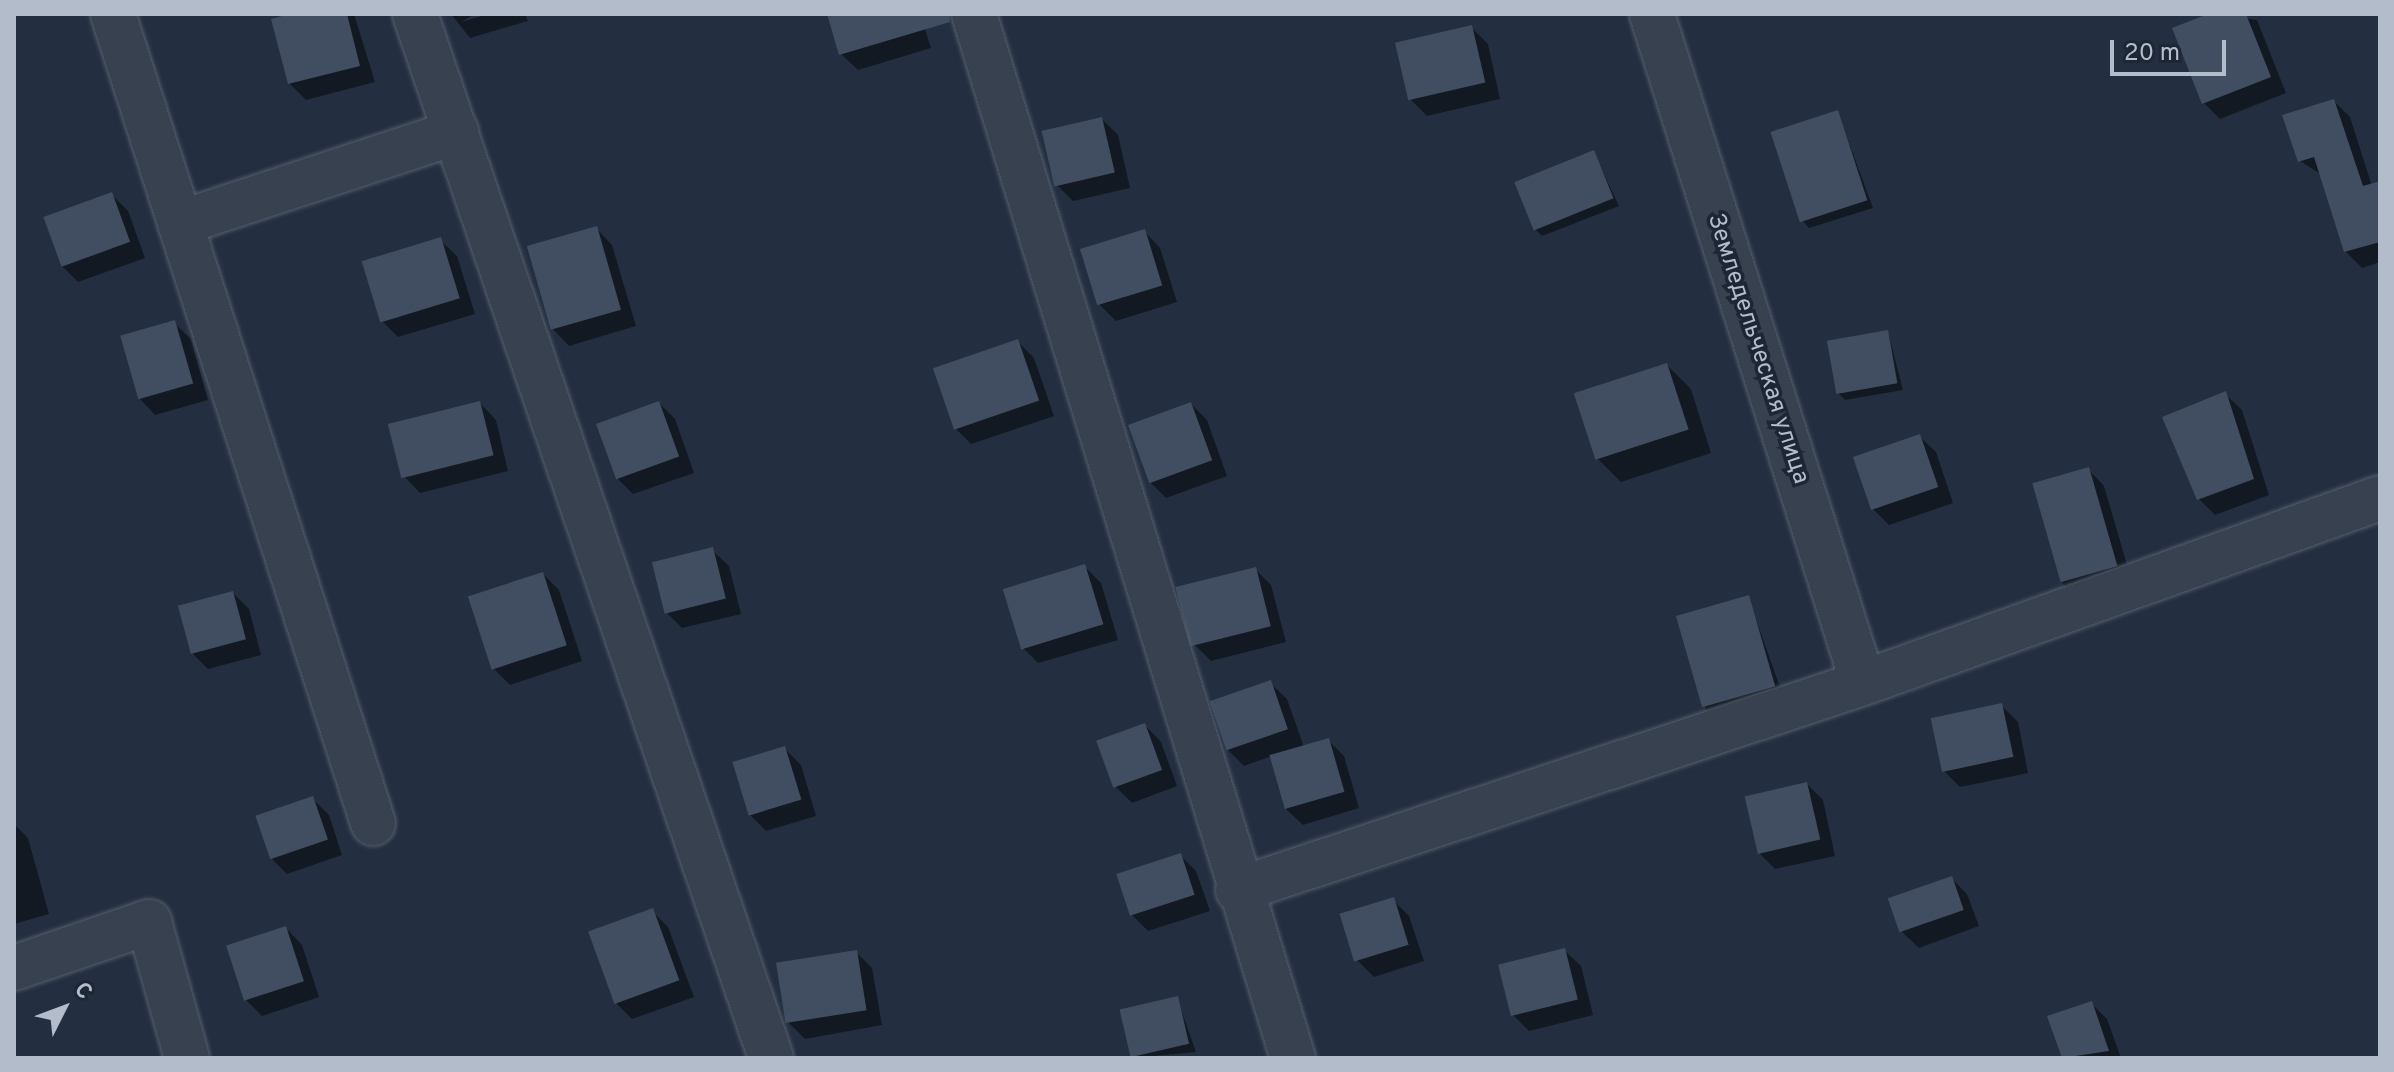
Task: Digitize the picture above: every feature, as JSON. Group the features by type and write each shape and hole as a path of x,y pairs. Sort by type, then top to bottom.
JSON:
{"street":[{"path":"113,14 373,823"},
{"path":"415,14 771,1058"},
{"path":"974,14 1238,890 1293,1058"},
{"name":"Земледельческая улица","path":"1652,14 1863,683"},
{"path":"180,223 456,132"},
{"path":"1238,890 1863,683 2380,498"},
{"path":"14,968 149,922 187,1058"}],"building":[{"path":"289,14 347,14 360,66 288,84 271,19"},
{"path":"827,14 949,14 950,22 839,55"},
{"path":"2208,14 2246,14 2271,77 2202,104 2172,28"},
{"path":"1472,25 1485,82 1408,100 1395,43"},
{"path":"2334,99 2363,186 2380,181 2380,242 2344,252 2314,157 2298,162 2282,115"},
{"path":"1838,110 1867,200 1800,222 1770,132"},
{"path":"1102,117 1115,173 1054,186 1042,131"},
{"path":"1594,150 1613,198 1534,230 1514,182"},
{"path":"112,192 130,242 62,267 43,217"},
{"path":"597,226 621,310 551,330 527,246"},
{"path":"1145,229 1162,285 1097,305 1080,249"},
{"path":"441,237 460,298 380,322 362,261"},
{"path":"175,320 193,383 138,399 120,336"},
{"path":"1888,330 1897,383 1836,394 1827,341"},
{"path":"1018,339 1039,400 954,430 933,368"},
{"path":"1667,363 1689,430 1595,460 1574,393"},
{"path":"2226,391 2254,479 2197,500 2162,417"},
{"path":"480,401 494,455 401,478 388,424"},
{"path":"659,401 679,456 616,479 596,424"},
{"path":"1191,402 1212,460 1149,483 1128,425"},
{"path":"1920,434 1938,487 1871,510 1853,457"},
{"path":"2089,467 2117,566 2061,582 2032,483"},
{"path":"713,547 726,598 665,614 652,562"},
{"path":"1085,564 1103,624 1021,649 1003,589"},
{"path":"1256,567 1271,626 1190,646 1175,587"},
{"path":"543,572 567,645 492,670 468,596"},
{"path":"233,591 246,639 191,654 178,606"},
{"path":"1749,595 1775,686 1702,707 1676,616"},
{"path":"1271,680 1288,729 1226,750 1210,701"},
{"path":"2002,703 2013,757 1942,772 1931,718"},
{"path":"1145,723 1162,770 1113,788 1096,741"},
{"path":"1329,738 1344,792 1285,809 1269,755"},
{"path":"785,746 801,800 749,816 732,762"},
{"path":"1807,782 1820,839 1758,854 1745,796"},
{"path":"313,796 328,839 270,859 255,816"},
{"path":"1181,853 1195,895 1130,916 1116,874"},
{"path":"1952,876 1964,910 1899,932 1888,898"},
{"path":"1394,897 1409,945 1354,961 1339,914"},
{"path":"653,908 679,980 614,1004 588,932"},
{"path":"286,926 304,981 244,1001 226,945"},
{"path":"1565,948 1578,999 1511,1016 1498,965"},
{"path":"857,950 867,1010 786,1023 776,963"},
{"path":"1178,996 1189,1044 1131,1057 1120,1009"},
{"path":"2092,1001 2109,1051 2062,1058 2047,1016"}]}
